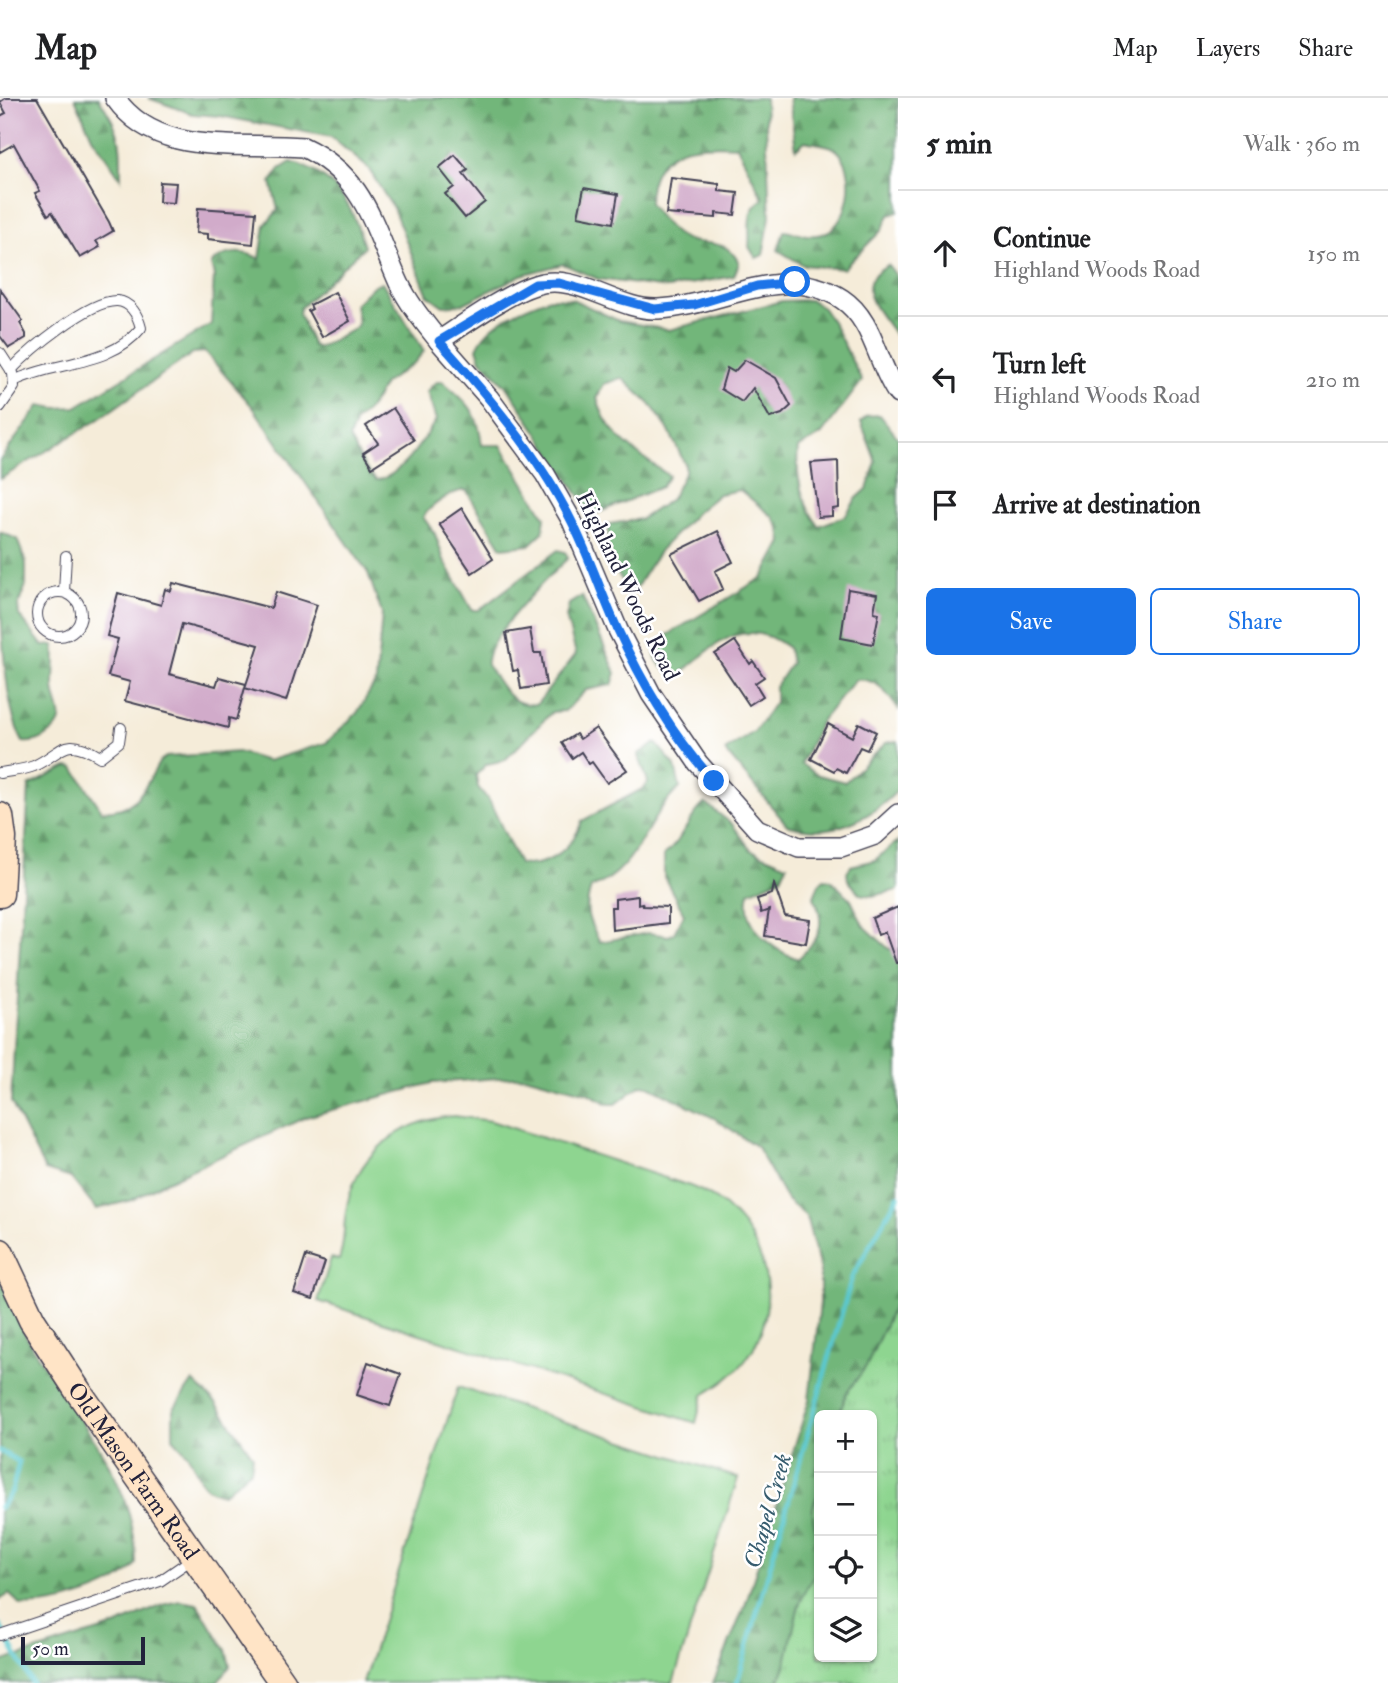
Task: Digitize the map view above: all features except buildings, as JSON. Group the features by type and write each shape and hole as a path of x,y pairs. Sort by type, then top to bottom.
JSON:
{"street":[{"name":"Highland Woods Road","path":"115,98 125,112 147,129 169,139 303,147 321,155 362,195 400,286 439,341 489,398 545,474 572,521 618,630 651,694 698,763 757,829 799,847 841,848 875,835 898,814"},
{"path":"439,341 535,284 571,285 655,309 694,305 757,286 795,282 821,288 845,301 857,313 869,331 886,376 898,394"},
{"path":"0,816 3,838 0,894"},
{"name":"Old Mason Farm Road","path":"0,1252 40,1332 96,1418 196,1556 283,1683"}],"lane":[{"path":"11,370 31,349 94,308 116,301 127,305 134,312 141,328 133,338 108,353 32,372 13,381"},
{"path":"0,353 11,370 14,387 0,407"},
{"path":"64,592 66,556"},
{"path":"64,592 71,594 80,606 80,621 71,633 56,636 43,629 38,609 44,597 64,592"},
{"path":"0,773 33,766 58,748 83,746 100,757 119,742 121,728"},
{"path":"0,1635 160,1581 196,1556"}],"green space":[{"path":"75,98 99,98 106,110 118,136 121,179 92,137"},
{"path":"148,98 765,98 770,217 763,255 756,258 749,247 751,214 757,203 763,199 737,146 690,148 665,159 651,184 649,203 678,235 695,242 719,245 733,254 739,263 734,276 668,288 598,279 563,264 521,275 463,304 443,306 428,295 393,208 368,168 331,137 220,116 193,114"},
{"path":"789,98 898,98 898,212 889,215 882,230 843,269 803,265 778,250 784,231 817,235 836,225 847,204 849,190 846,164 841,154 832,147 805,141 796,149"},
{"path":"291,162 320,175 331,184 348,205 364,247 300,308 299,314 313,346 320,347 354,329 358,324 355,304 374,285 382,282 424,351 415,362 384,384 371,407 356,421 349,438 367,470 376,480 385,478 410,456 436,420 427,391 435,383 442,381 470,408 478,423 482,445 501,445 545,517 543,532 529,545 502,548 466,490 436,503 423,517 435,534 444,560 472,610 479,610 558,550 565,552 568,558 506,625 495,640 487,665 513,699 537,704 576,654 566,617 569,604 582,596 616,673 612,685 586,690 565,711 552,712 505,760 487,764 476,775 478,787 490,802 519,864 530,865 550,859 573,839 582,821 644,788 648,782 638,754 656,743 675,766 680,788 668,800 621,869 608,880 591,888 587,903 588,916 600,942 648,933 669,936 674,933 684,914 664,877 664,855 705,803 732,824 751,850 787,865 781,878 749,892 749,915 754,926 777,949 798,959 816,938 820,916 814,897 824,879 831,880 851,900 863,925 889,949 898,949 898,1296 867,1365 846,1394 841,1410 814,1410 814,1577 799,1606 778,1683 713,1683 746,1603 809,1400 820,1303 820,1269 806,1216 787,1200 757,1147 714,1118 649,1086 641,1085 616,1104 608,1104 588,1093 525,1076 432,1083 306,1117 132,1200 96,1209 71,1178 45,1170 11,1102 29,786 67,767 74,768 102,811 124,807 144,789 160,761 166,757 238,752 267,761 326,743 357,713 376,681 382,614 368,573 252,406 205,352 193,353 96,421 0,479 0,460 40,405 56,408 76,407 211,324 214,276 211,264 222,256 235,253 260,259 265,225 278,210 271,182 280,169"},
{"path":"888,265 898,278 898,340 877,310 869,291 870,282 876,273"},
{"path":"550,298 572,299 619,321 669,330 782,301 811,300 822,307 833,323 862,381 821,435 798,448 799,479 804,499 819,526 845,516 867,489 876,462 861,422 867,416 880,415 898,438 898,709 885,691 875,684 855,680 821,721 801,764 818,775 845,782 886,743 898,741 898,790 887,801 861,818 848,824 818,830 787,825 725,751 755,731 775,702 775,687 791,663 788,648 772,638 744,633 718,644 681,674 668,671 660,665 655,652 666,636 763,577 782,542 780,529 772,516 740,490 719,494 698,511 660,550 636,588 627,587 606,558 609,524 641,519 671,499 685,472 685,464 668,429 651,405 622,378 604,384 597,397 607,423 635,452 669,476 661,487 597,513 584,503 508,388 481,360 477,348 482,338 508,316"},
{"path":"0,532 17,539 26,563 26,585 18,606 19,615 43,646 54,645 54,692 60,711 59,723 46,736 30,742 23,742 15,724 6,672 1,611"},
{"path":"898,841 898,890 872,896 860,894 848,880 847,872 851,866 875,860"},
{"path":"898,1023 898,1683 730,1683 814,1449 814,1662 877,1662 877,1410 827,1410"},
{"path":"454,1116 491,1121 690,1186 714,1198 735,1215 751,1236 761,1260 767,1285 766,1311 759,1337 745,1361 731,1376 703,1395 696,1423 318,1301 331,1258 339,1260 351,1192 369,1158 382,1144 398,1133 434,1119"},
{"path":"0,1278 21,1326 41,1361 111,1470 124,1499 133,1530 136,1564 127,1573 100,1589 50,1604 21,1605 9,1594 0,1600"},
{"path":"193,1381 216,1403 253,1456 251,1470 223,1494 210,1490 202,1483 189,1457 173,1438 173,1410"},
{"path":"458,1387 738,1478 673,1683 363,1683"},
{"path":"180,1601 197,1604 226,1650 230,1666 217,1683 0,1683 0,1666 3,1661 115,1626 163,1605"}],"waterway":[{"name":"Chapel Creek","path":"737,1683 852,1277 898,1196"},
{"path":"0,1451 19,1462 12,1491 0,1507"},
{"path":"0,1626 32,1683"}],"route":[{"path":"714,781 698,763 651,694 618,630 572,521 545,474 489,398 439,341 479,314 535,284 559,283 655,309 694,305 757,286 795,282"}]}
